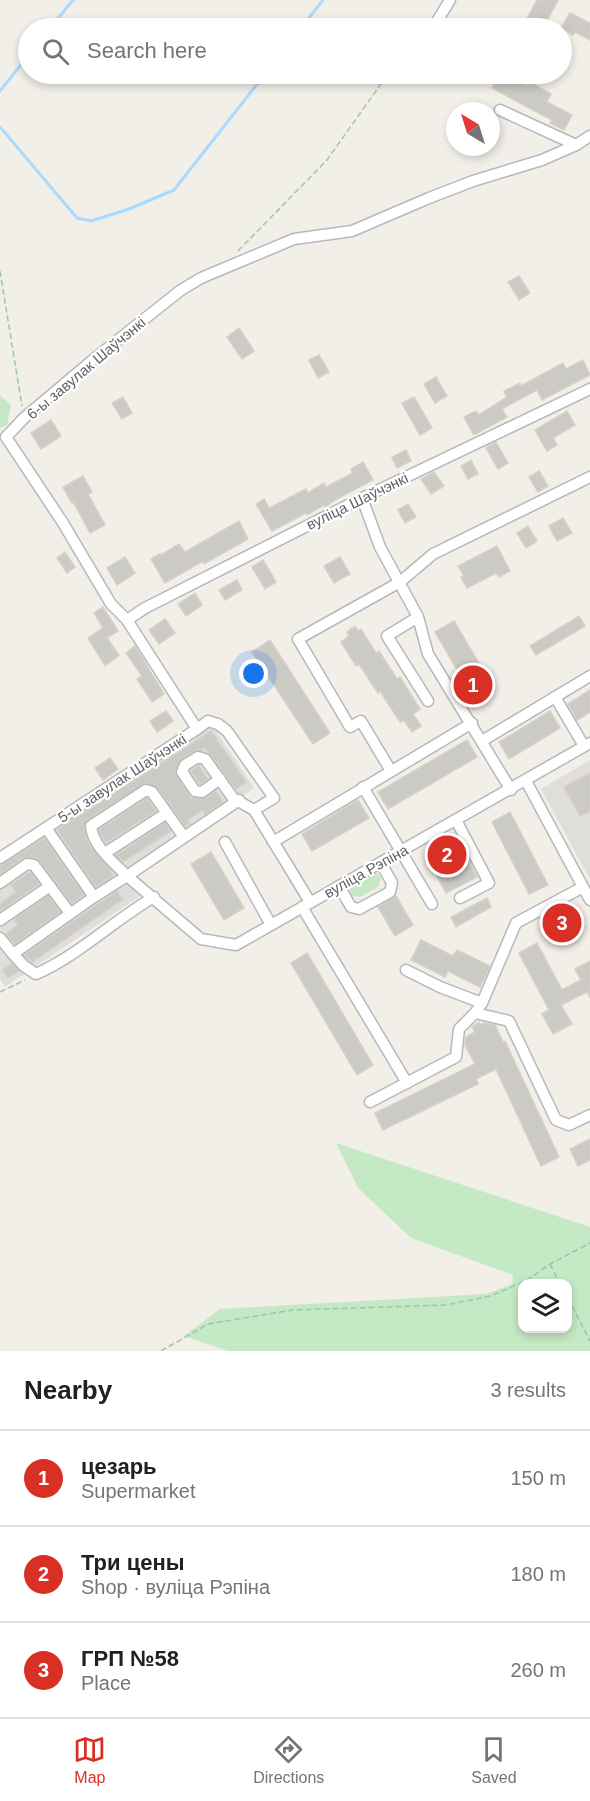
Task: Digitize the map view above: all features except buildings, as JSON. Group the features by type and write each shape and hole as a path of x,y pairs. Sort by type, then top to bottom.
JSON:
{"street":[{"path":"439,18 450,0"},
{"path":"500,110 576,145"},
{"name":"6-ы завулак Шаўчэнкі","path":"127,620 111,604 63,523 6,436 102,352 181,290 201,278 294,239 352,231 473,181 542,160 590,136"},
{"name":"вуліца Шаўчэнкі","path":"127,620 144,608 362,498 590,389"},
{"path":"391,771 361,721 350,728 298,639 400,582 433,554 590,477"},
{"path":"362,498 380,547 417,617 428,654 511,790"},
{"path":"417,617 387,636 428,701"},
{"name":"5-ы завулак Шаўчэнкі","path":"0,858 197,729 127,620"},
{"path":"482,741 590,676"},
{"path":"555,697 587,745"},
{"path":"197,729 208,721 218,724 234,740 274,798 254,810"},
{"path":"273,842 471,723"},
{"name":"вуліца Рэпіна","path":"154,897 201,939 236,945 587,745"},
{"path":"220,779 233,798 254,810 407,1083"},
{"path":"526,781 590,900"},
{"path":"363,787 432,904"},
{"path":"0,938 24,966 36,974 60,964 154,897 127,876 91,834 91,826 146,790 152,792 184,837"},
{"path":"13,954 239,800"},
{"path":"105,853 167,813"},
{"path":"456,820 489,883 460,898"},
{"path":"46,828 94,897"},
{"path":"225,842 271,925"},
{"path":"339,886 351,907 359,909 390,892 392,883 381,863"},
{"path":"0,883 27,864 34,865 70,913"},
{"path":"0,920 50,886"},
{"path":"370,1102 456,1057 459,1029 478,1008 516,923 583,887"},
{"path":"406,970 478,1008 509,1021 556,1120 569,1125 590,1115"}],"path":[{"path":"235,254 327,160 381,84"},
{"path":"0,271 24,418"},
{"path":"0,992 36,974"},
{"path":"161,1351 208,1324 293,1310 446,1305 491,1296 527,1280 550,1264 590,1243"},
{"path":"550,1264 558,1279"},
{"path":"572,1307 590,1341"}],"shaded area":[{"path":"212,725 254,788 131,869 143,894 5,987 0,979 0,863"},
{"path":"590,760 590,879 541,789"}],"green space":[{"path":"0,395 11,405 7,425 0,428"},
{"path":"375,871 381,878 378,887 360,897 351,895 348,888 350,884"},
{"path":"336,1143 590,1227 590,1351 228,1351 184,1336 220,1309 486,1294 512,1284 513,1275 411,1238 358,1188"}],"waterway":[{"path":"58,18 73,0"},
{"path":"309,18 323,0"},
{"path":"0,91 18,68"},
{"path":"0,127 77,218 91,221 129,209 174,190 257,84"}],"place":[{"name":"цезарь","path":"473,685"},
{"name":"Три цены","path":"447,855"},
{"name":"ГРП №58","path":"562,923"}]}
